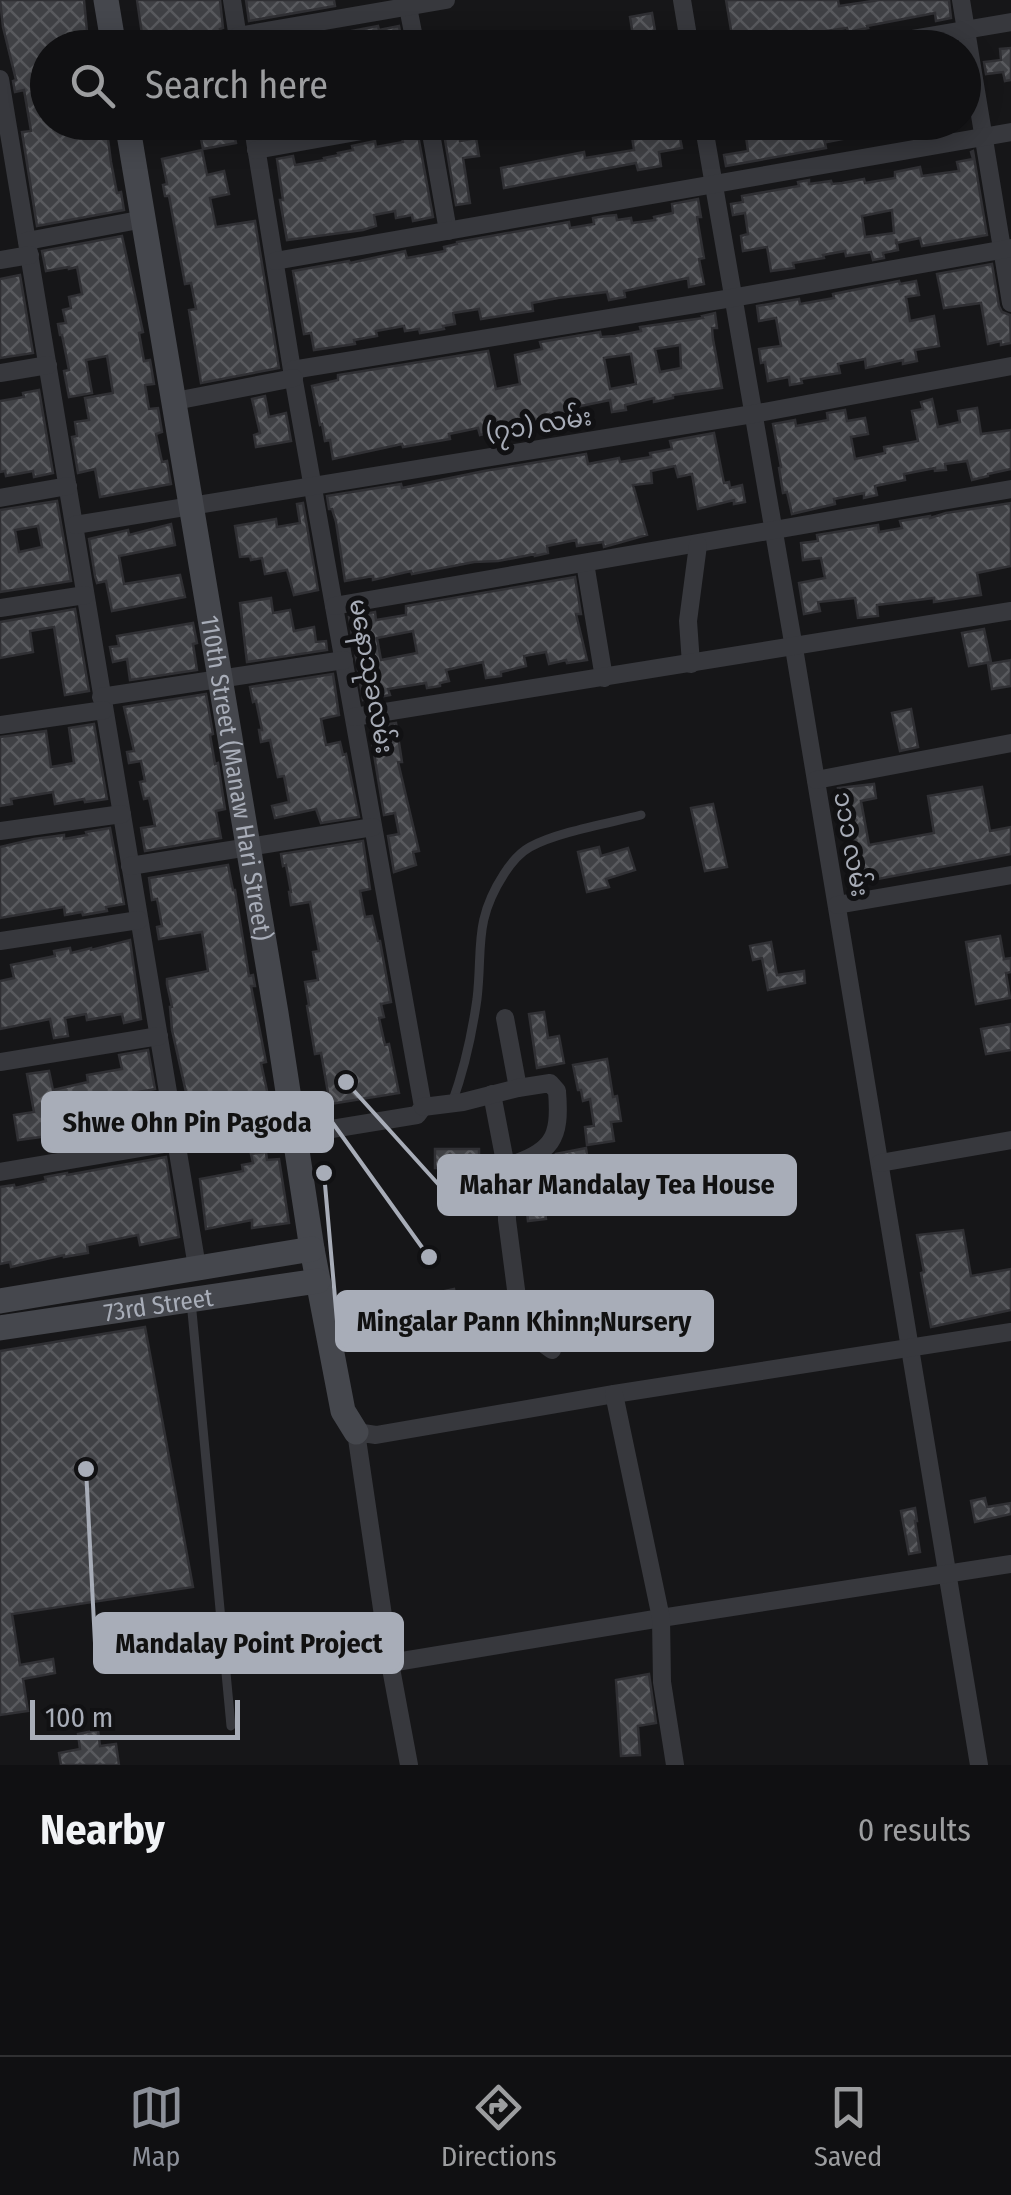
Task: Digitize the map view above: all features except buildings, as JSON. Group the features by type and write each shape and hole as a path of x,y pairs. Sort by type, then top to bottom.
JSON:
{"main road":[{"path":"106,0 111,30"},
{"name":"110th Street (Manaw Hari Street)","path":"130,140 312,1249 343,1411 356,1432"},
{"name":"73rd Street","path":"0,1302 312,1249"},
{"name":"73rd Street","path":"0,1328 318,1280"}],"street":[{"path":"232,0 237,30"},
{"path":"295,30 446,0"},
{"path":"682,0 687,30"},
{"path":"960,0 964,29"},
{"path":"408,6 413,30"},
{"path":"958,30 1011,22"},
{"path":"0,79 6,149 48,365 196,1267"},
{"path":"981,131 1007,249 1011,303"},
{"path":"982,137 1011,132"},
{"name":"မနောသုခလမ်း","path":"255,140 423,1107"},
{"path":"256,150 312,140"},
{"path":"432,140 448,231"},
{"name":"၁၁၁ လမ်း","path":"706,140 980,1765"},
{"path":"274,261 965,140"},
{"path":"0,260 28,248 144,220"},
{"path":"175,401 293,374 1007,249"},
{"path":"0,374 48,365"},
{"name":"(၇၁) လမ်း","path":"74,526 753,414 1011,366"},
{"path":"0,498 68,486"},
{"path":"334,606 1011,490"},
{"path":"690,664 688,622 698,544"},
{"path":"586,563 604,678"},
{"path":"0,608 86,595"},
{"path":"354,718 1011,612"},
{"path":"0,725 220,679 344,660"},
{"path":"816,780 1011,743"},
{"path":"0,832 122,814"},
{"path":"130,866 373,827"},
{"path":"837,906 1011,875"},
{"path":"0,942 140,920"},
{"path":"505,1018 518,1088"},
{"path":"0,1062 159,1036"},
{"path":"295,1135 417,1114 423,1107 550,1084 557,1092 558,1108 556,1128 544,1151 506,1167"},
{"path":"492,1094 506,1167 506,1220 518,1304 530,1334 552,1350"},
{"path":"880,1163 1011,1140"},
{"path":"0,1172 176,1142"},
{"path":"409,1765 356,1432 376,1435 1011,1332"},
{"path":"614,1394 660,1618 662,1682 675,1765"},
{"path":"390,1663 1011,1564"}],"lane":[{"path":"452,1103 462,1075 477,999 483,916 496,886 514,859 530,847 641,815"},
{"path":"191,1298 231,1726"}],"place":[{"name":"Mahar Mandalay Tea House","path":"346,1082"},
{"name":"Mingalar Pann Khinn;Nursery","path":"324,1173"},
{"name":"Shwe Ohn Pin Pagoda","path":"429,1257"},
{"name":"Mandalay Point Project","path":"86,1469"}]}
